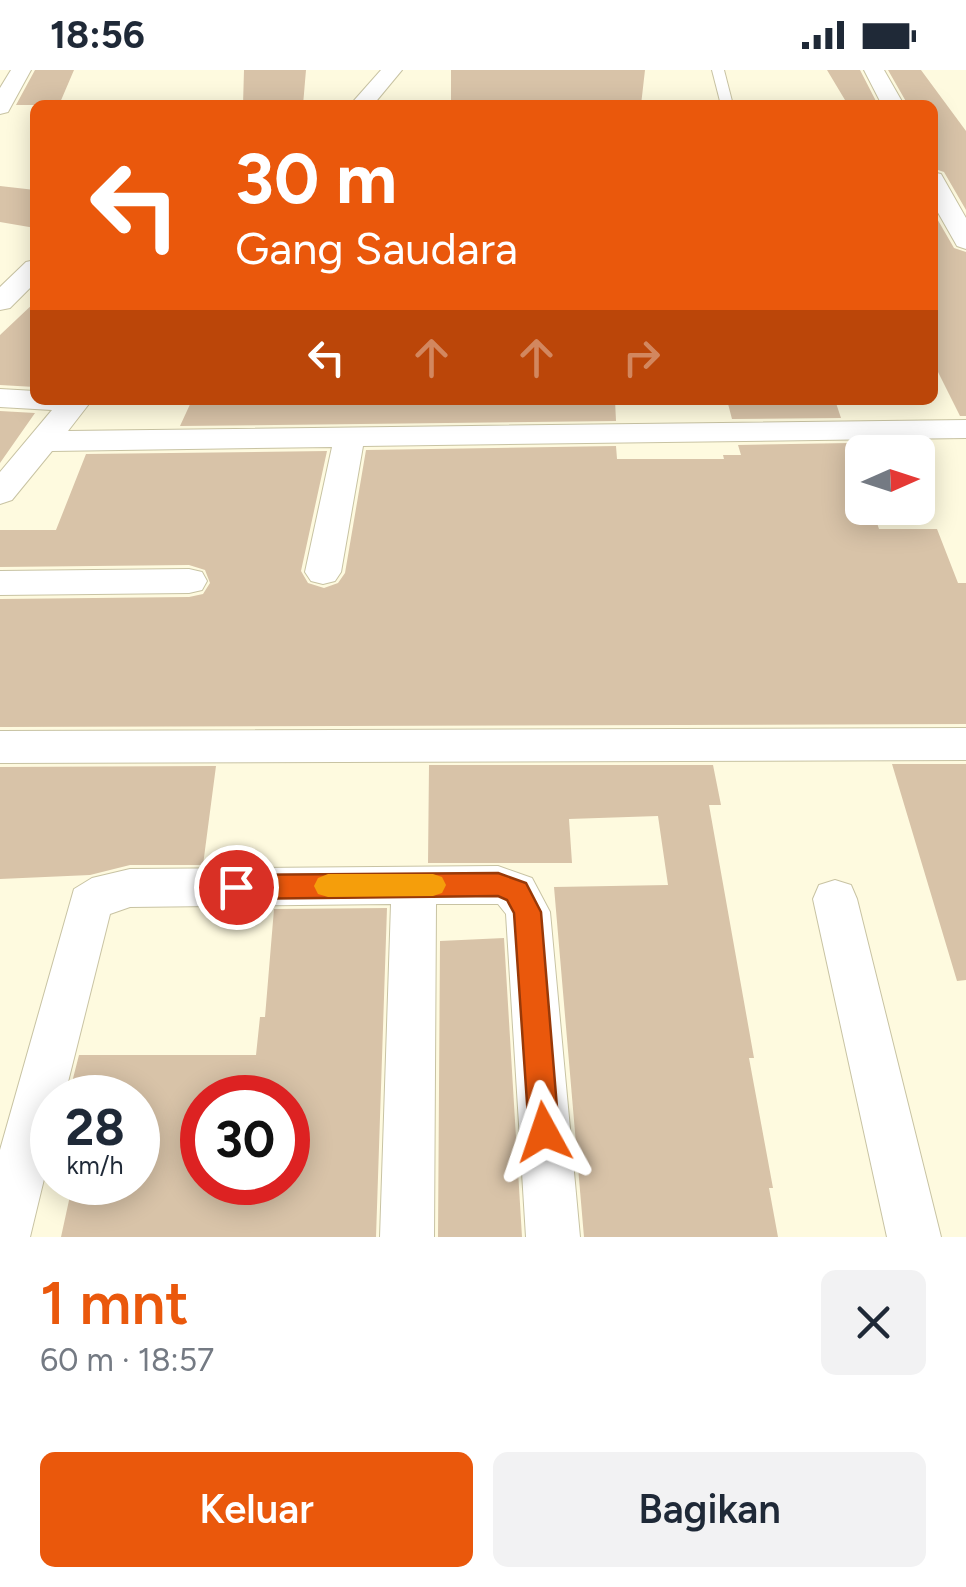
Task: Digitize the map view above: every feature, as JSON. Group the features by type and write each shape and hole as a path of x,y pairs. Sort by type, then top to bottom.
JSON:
{"street":[{"path":"0,107 20,70"},
{"path":"365,100 392,70"},
{"path":"874,70 890,100"},
{"path":"938,190 966,241"},
{"path":"0,302 30,273"},
{"path":"0,398 30,399"},
{"path":"0,493 73,405"},
{"path":"836,405 844,432"},
{"path":"46,441 350,434 966,429"},
{"path":"323,572 350,434"},
{"path":"0,583 189,581"},
{"path":"0,746 966,744"},
{"path":"407,1237 414,885"},
{"path":"4,1237 90,903 108,890 130,888 414,885 498,885 516,892 528,912 553,1237"},
{"path":"834,899 914,1237"}],"lane":[{"path":"718,70 726,100"}],"building":[{"path":"35,70 74,70 61,100 30,100 30,105 16,105"},
{"path":"244,70 306,70 303,100 243,100"},
{"path":"451,70 645,70 642,100 451,100"},
{"path":"827,70 860,70 875,100 845,100"},
{"path":"888,70 921,70 966,131 966,210 944,172 938,170 938,100 905,100"},
{"path":"0,186 30,189 30,227 0,222"},
{"path":"938,220 954,248 966,252 966,416 960,416 938,372"},
{"path":"30,307 30,387 0,385 0,335"},
{"path":"190,405 615,405 616,421 180,426"},
{"path":"728,405 837,405 841,418 732,419"},
{"path":"0,411 35,413 0,463"},
{"path":"845,443 845,525 937,529 958,583 966,583 966,724 0,727 0,599 189,597 203,594 210,583 205,570 189,565 0,567 0,530 56,530 86,454 327,451 301,571 308,583 324,588 338,583 345,573 366,450 616,446 617,459 724,459 723,455 741,455 738,445"},
{"path":"892,764 966,764 966,980 957,981"},
{"path":"429,765 713,765 721,805 709,805 754,1058 749,1058 778,1237 584,1237 554,887 668,885 658,816 569,819 572,863 428,863"},
{"path":"216,766 203,865 130,865 90,875 0,879 0,767"},
{"path":"387,908 376,1237 61,1237 68,1205 160,1205 160,1075 74,1075 79,1055 256,1055 260,1017 265,1017 274,909"},
{"path":"504,938 522,1237 438,1237 440,941"}],"slow traffic":[{"path":"328,886 433,885"}],"route":[{"path":"236,887 498,885 516,892 528,912 544,1132"}]}
